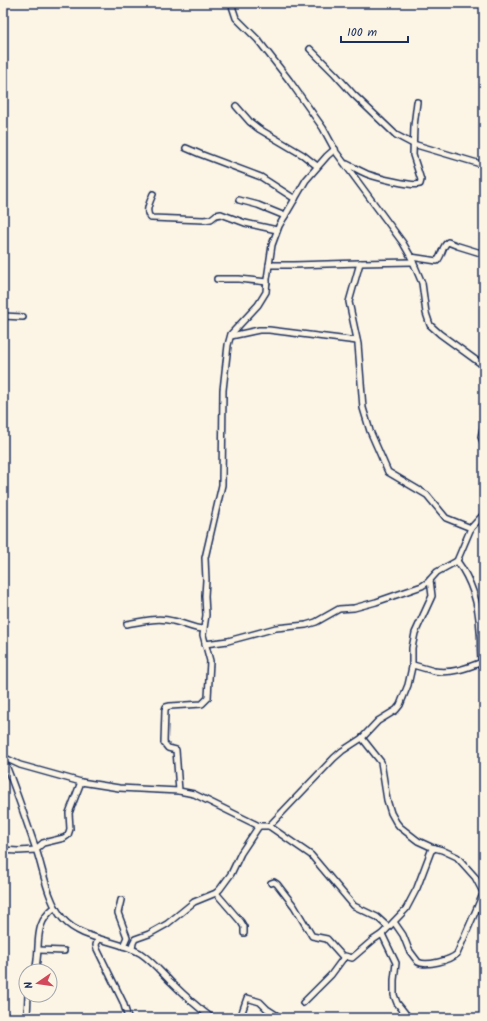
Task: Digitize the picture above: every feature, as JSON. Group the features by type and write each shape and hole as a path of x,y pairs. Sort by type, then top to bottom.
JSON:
{"street":[{"path":"231,3 236,18 258,40 289,80 335,149 404,243 422,283 427,320 430,325 437,332 484,366"},
{"path":"310,49 387,128 396,135 413,144 484,165"},
{"path":"346,163 368,174 412,184 415,183 419,175 413,155 417,102"},
{"path":"236,106 250,122 259,129 303,155 317,166"},
{"path":"186,148 261,177 295,199"},
{"path":"179,791 176,750 168,748 164,742 164,710 167,707 197,706 206,701 208,698 210,664 203,635 206,580 205,555 221,492 223,384 231,336 263,298 267,290 272,245 277,230 306,180 317,166 335,149"},
{"path":"153,194 148,212 148,216 151,218 204,220 211,219 218,214 222,214 245,223 277,230"},
{"path":"239,200 258,205 285,216"},
{"path":"269,265 294,266 412,259 437,261 440,258 442,248 448,242 484,254"},
{"path":"360,263 349,300 357,341 363,408 367,424 387,470 393,476 427,495 446,518 471,528"},
{"path":"217,279 238,279 267,282"},
{"path":"3,316 23,317"},
{"path":"231,336 259,330 269,330 357,341"},
{"path":"484,423 481,437 484,444"},
{"path":"205,644 228,641 276,628 309,624 342,608 354,608 422,586 437,572 457,561 471,528 484,514"},
{"path":"412,665 432,671 447,672 463,669 483,662 480,654 480,624 474,596 466,576 457,561"},
{"path":"268,826 334,758 362,738 378,721 392,713 400,705 408,686 412,665 412,648 415,633 432,596 430,580"},
{"path":"126,624 148,619 157,619 172,620 198,628 204,628"},
{"path":"362,738 381,762 387,800 391,813 400,828 414,838 457,857 475,877 484,894 459,950 452,958 426,964 418,962 409,950 403,935 394,922"},
{"path":"3,758 20,765 81,782 119,788 179,791 194,794 259,826 268,826 312,855 354,906 377,917 388,927"},
{"path":"3,758 12,778 55,907 65,921 73,928 98,939 132,949 146,958 190,1000 212,1018"},
{"path":"3,850 18,851 36,849 43,842 67,836 70,832 69,813 81,782"},
{"path":"132,949 135,939 149,934 167,924 194,902 216,893 229,877 238,858 259,826"},
{"path":"303,1003 331,975 345,956 352,958 382,934 406,909 411,902 429,855 435,848"},
{"path":"271,883 274,882 277,884 291,901 312,936 327,939 344,958"},
{"path":"216,893 241,922 244,927 244,933"},
{"path":"120,900 118,913 127,936 123,946"},
{"path":"36,963 41,923 44,917 55,907"},
{"path":"382,934 396,963 394,995 397,1003 409,1018"},
{"path":"98,939 96,945 97,949 123,1002 128,1018"},
{"path":"38,950 64,951"},
{"path":"240,1018 247,998 260,1002 266,1009 281,1018"},
{"path":"27,1018 28,1003"}]}
